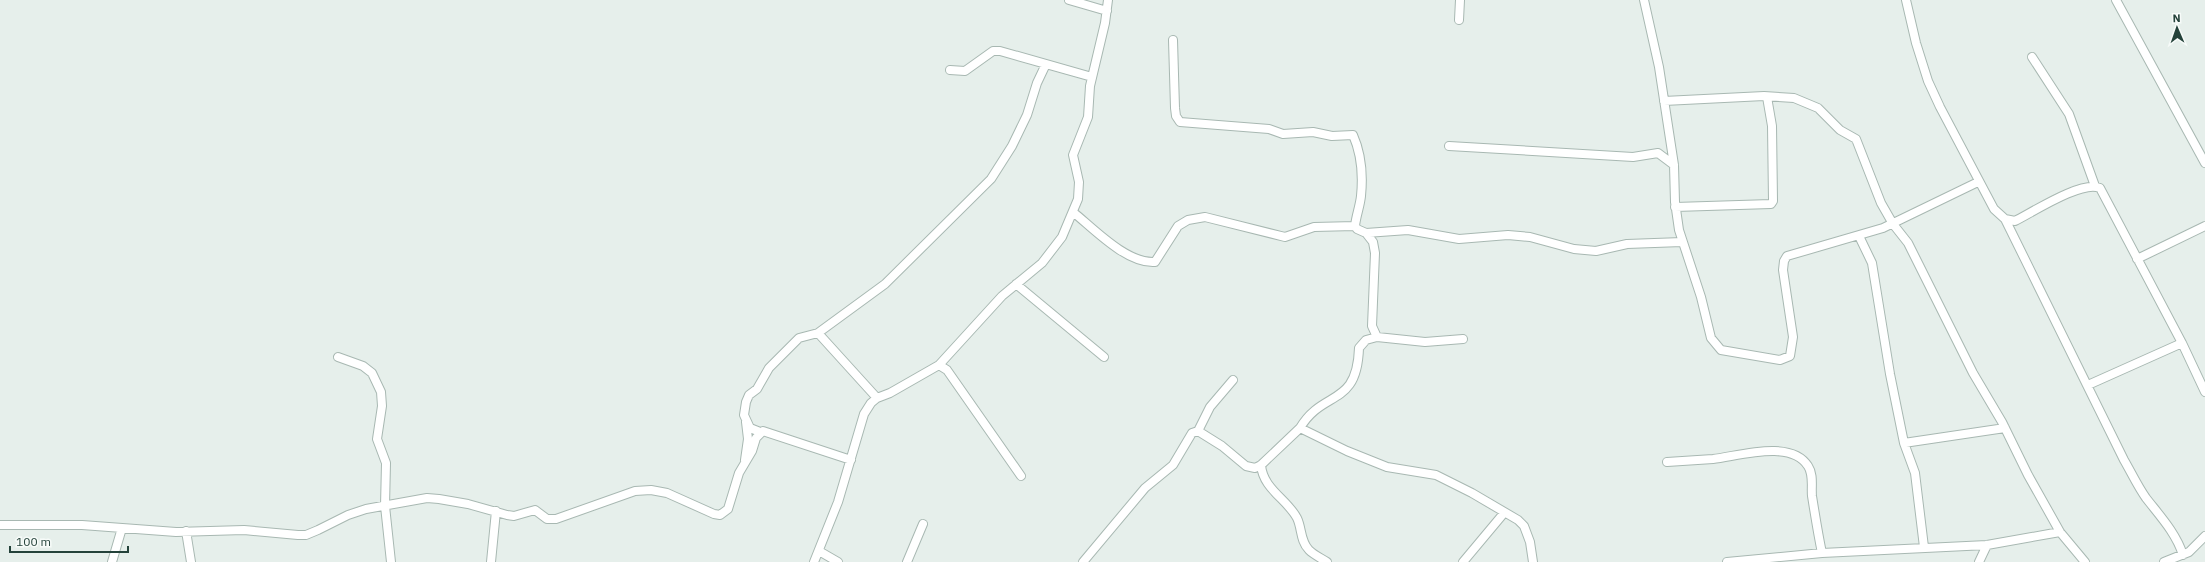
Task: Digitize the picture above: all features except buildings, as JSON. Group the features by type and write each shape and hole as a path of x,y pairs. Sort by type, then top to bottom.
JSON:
{"street":[{"path":"1069,0 1106,11"},
{"path":"814,562 838,502 864,414 871,403 877,398 896,390 939,365 1002,296 1042,263 1062,237 1078,199 1079,191 1073,155 1088,117 1092,77 1108,0"},
{"path":"1459,20 1460,0"},
{"path":"1644,0 1659,67 1674,165 1676,207 1682,242 1697,283 1711,338 1715,344 1726,352 1780,360 1790,356 1793,337 1785,283 1784,261 1787,256 1859,236 1893,224 1978,182"},
{"path":"1906,0 1916,42 1928,82 1978,182 1994,209 2004,219 2088,385 2124,460 2146,498 2160,513 2173,534 2183,555"},
{"path":"2116,0 2205,163"},
{"path":"1173,40 1175,108 1176,116 1180,122 1269,129 1283,134 1314,132 1332,136 1353,135 1358,145 1361,174 1361,195 1355,226"},
{"path":"950,70 965,71 994,51 1000,51 1092,77"},
{"path":"2032,57 2069,114 2095,186 2103,191 2182,343 2205,392"},
{"path":"744,463 748,439 744,409 749,395 757,389 769,368 800,338 818,333 885,284 991,179 1009,151 1024,121 1046,64"},
{"path":"1664,101 1766,97 1794,98 1818,108 1840,130 1856,139 1881,203 1893,224 1908,242 1973,373 2005,428 2060,532 2085,562"},
{"path":"1676,207 1771,204 1773,196 1772,126 1766,97"},
{"path":"1449,146 1634,157 1658,153 1674,165"},
{"path":"2004,219 2015,221 2070,193 2095,186"},
{"path":"1073,212 1116,247 1148,262 1155,262 1178,226 1188,220 1205,216 1285,237 1300,230 1314,227 1355,226 1357,229 1366,233 1408,230 1459,239 1508,235 1530,237 1574,249 1596,251 1627,244 1682,242"},
{"path":"2137,259 2205,226"},
{"path":"1366,233 1373,242 1375,253 1372,326 1377,337"},
{"path":"1859,236 1872,263 1890,374 1904,443 1915,474 1924,548"},
{"path":"1016,284 1104,357"},
{"path":"818,333 877,398"},
{"path":"1198,431 1222,446 1246,466 1255,468 1261,465 1300,428 1306,419 1316,410 1344,392 1357,371 1359,348 1366,340 1377,337 1425,342 1463,339"},
{"path":"2088,385 2182,343"},
{"path":"338,357 363,366 372,373 381,392 382,406 378,439 386,463 385,506 392,562"},
{"path":"939,365 946,370 1021,476"},
{"path":"1083,562 1144,488 1173,465 1192,433 1198,431 1210,407 1233,380"},
{"path":"746,421 750,428 760,432 769,432 851,460"},
{"path":"1300,428 1347,451 1387,467 1436,475 1472,493 1518,520 1528,532 1533,562"},
{"path":"1904,443 2005,428"},
{"path":"0,525 82,525 186,531 244,530 306,535 348,515 408,501 440,498 514,516 534,510 547,519 556,519 635,491 651,490 667,493 714,514 720,515 728,509 739,473 760,432"},
{"path":"1667,462 1713,459 1770,451 1789,453 1802,459 1809,467 1811,474 1812,495 1822,553"},
{"path":"1261,465 1267,484 1293,512 1298,520 1303,541 1308,550 1327,562"},
{"path":"492,562 496,511"},
{"path":"1463,562 1504,513"},
{"path":"907,562 923,524"},
{"path":"112,562 122,528"},
{"path":"186,531 191,562"},
{"path":"1727,562 1764,560 1822,553 1987,545 2060,532"},
{"path":"2164,562 2183,555 2205,536"},
{"path":"1979,562 1987,545"},
{"path":"819,551 838,562"}]}
